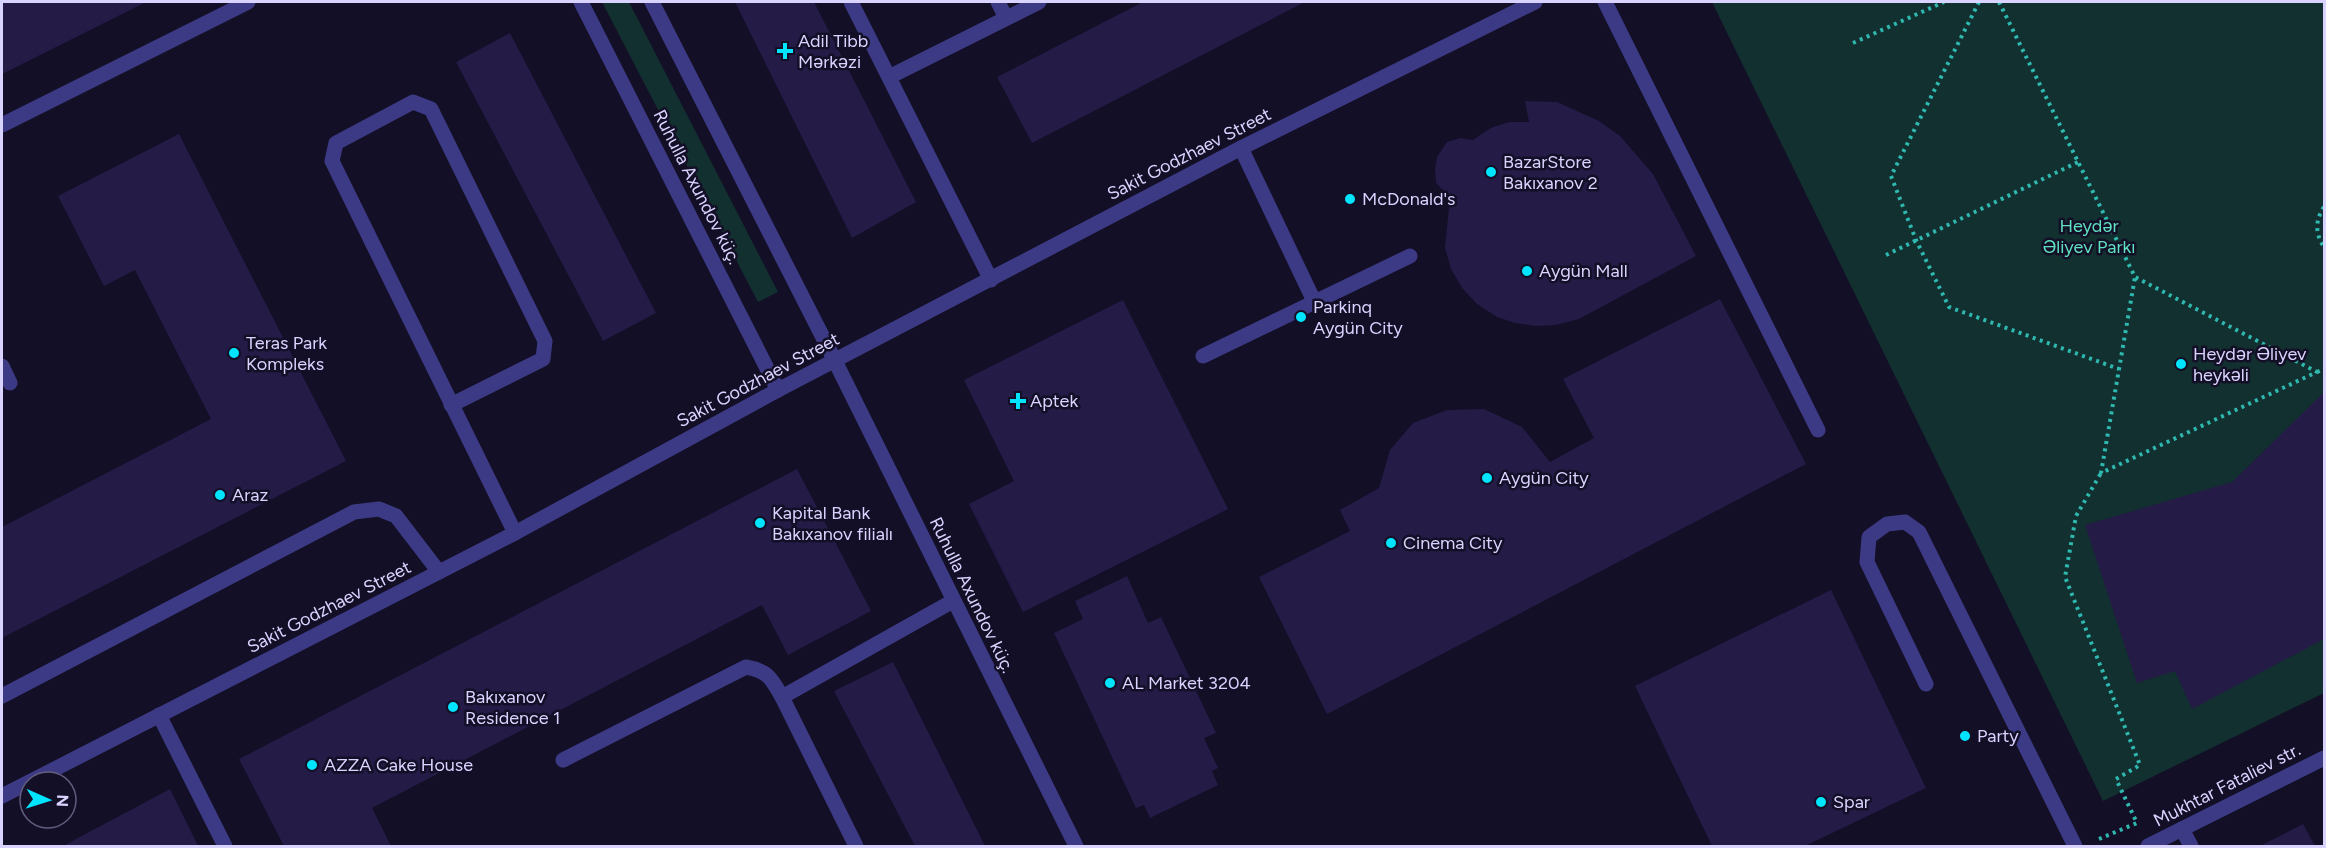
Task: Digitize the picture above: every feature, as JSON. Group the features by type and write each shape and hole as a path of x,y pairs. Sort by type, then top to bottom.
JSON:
{"street":[{"path":"2,125 248,2"},
{"name":"Ruhulla Axundov küç.","path":"581,2 778,390"},
{"name":"Ruhulla Axundov küç.","path":"652,2 835,361 952,601 1076,846"},
{"path":"852,2 991,280"},
{"path":"998,2 1006,18"},
{"path":"889,77 1039,2"},
{"name":"Sakit Godzhaev Street","path":"2,796 515,533 778,390 1241,148 1535,2"},
{"path":"1605,2 1818,430"},
{"path":"451,405 543,359 545,341 431,109 413,102 336,143 332,161 451,405 515,533"},
{"path":"1241,148 1314,301"},
{"path":"1203,356 1410,256"},
{"path":"2,366 10,383"},
{"path":"2,696 354,512 379,509 396,516 439,572"},
{"path":"1926,684 1867,562 1869,537 1887,524 1905,522 1919,532 2075,846"},
{"path":"782,697 952,601"},
{"path":"563,760 746,667 760,669 771,678 782,697 856,846"},
{"path":"159,715 225,846"},
{"name":"Mukhtar Fataliev str.","path":"2148,846 2325,758"},
{"path":"2182,829 2191,846"}],"path":[{"path":"1853,43 1944,2"},
{"path":"1979,2 1891,176 1916,240 1949,307 2119,369"},
{"path":"1999,2 2135,278 2101,473 2076,516 2065,577 2140,765 2116,779 2137,824 2090,843"},
{"path":"1886,255 2078,162"},
{"path":"2325,207 2319,214 2316,230 2325,247"},
{"path":"2135,278 2317,372"},
{"path":"2101,473 2325,369"}],"green space":[{"path":"602,2 629,2 778,292 758,302"},
{"name":"Heydər Əliyev Parkı","path":"1712,2 2324,2 2324,693 2103,801"}],"building":[{"path":"2,2 146,2 2,74"},
{"path":"735,2 814,2 916,202 852,238"},
{"path":"1143,2 1305,2 1032,143 997,77"},
{"path":"510,33 656,313 603,341 456,62"},
{"path":"1525,101 1557,102 1599,121 1620,136 1653,174 1696,256 1579,319 1556,325 1536,326 1515,323 1497,317 1477,304 1462,288 1451,269 1445,248 1450,197 1436,183 1437,157 1447,142 1460,138 1473,140 1491,128 1509,122 1529,122"},
{"name":"Teras Park Kompleks","path":"179,134 346,461 2,638 2,527 211,419 135,270 104,286 58,196"},
{"path":"1720,299 1806,464 1327,714 1259,577 1350,531 1340,510 1379,488 1390,450 1413,423 1447,410 1484,409 1522,427 1550,462 1594,438 1563,379"},
{"path":"1123,300 1228,509 1023,612 969,504 1014,481 964,380"},
{"path":"2324,392 2324,639 2192,709 2175,671 2137,683 2085,525 2232,482"},
{"name":"Bakıxanov Residence 1","path":"797,469 871,611 788,655 762,605 372,808 391,846 284,846 239,759"},
{"path":"1127,576 1148,623 1161,617 1216,733 1204,738 1218,768 1212,771 1218,785 1150,818 1144,805 1136,808 1054,633 1083,619 1075,601"},
{"path":"1831,590 1926,788 1805,846 1712,846 1635,686"},
{"path":"893,662 985,846 915,846 834,691"},
{"path":"170,789 198,846 63,846"},
{"path":"2303,824 2315,846 2260,846"}],"place":[{"name":"Adil Tibb Mərkəzi","path":"785,51"},
{"name":"BazarStore Bakıxanov 2","path":"1491,172"},
{"name":"McDonald's","path":"1350,199"},
{"name":"Aygün Mall","path":"1527,271"},
{"name":"Parkinq Aygün City","path":"1301,317"},
{"name":"Teras Park Kompleks","path":"234,353"},
{"name":"Heydər Əliyev heykəli","path":"2181,364"},
{"name":"Aptek","path":"1018,401"},
{"name":"Aygün City","path":"1487,478"},
{"name":"Araz","path":"220,495"},
{"name":"Kapital Bank Bakıxanov filialı","path":"760,523"},
{"name":"Cinema City","path":"1391,543"},
{"name":"AL Market 3204","path":"1110,683"},
{"name":"Bakıxanov Residence 1","path":"453,707"},
{"name":"Party","path":"1965,736"},
{"name":"AZZA Cake House","path":"312,765"},
{"name":"Spar","path":"1821,802"}]}
